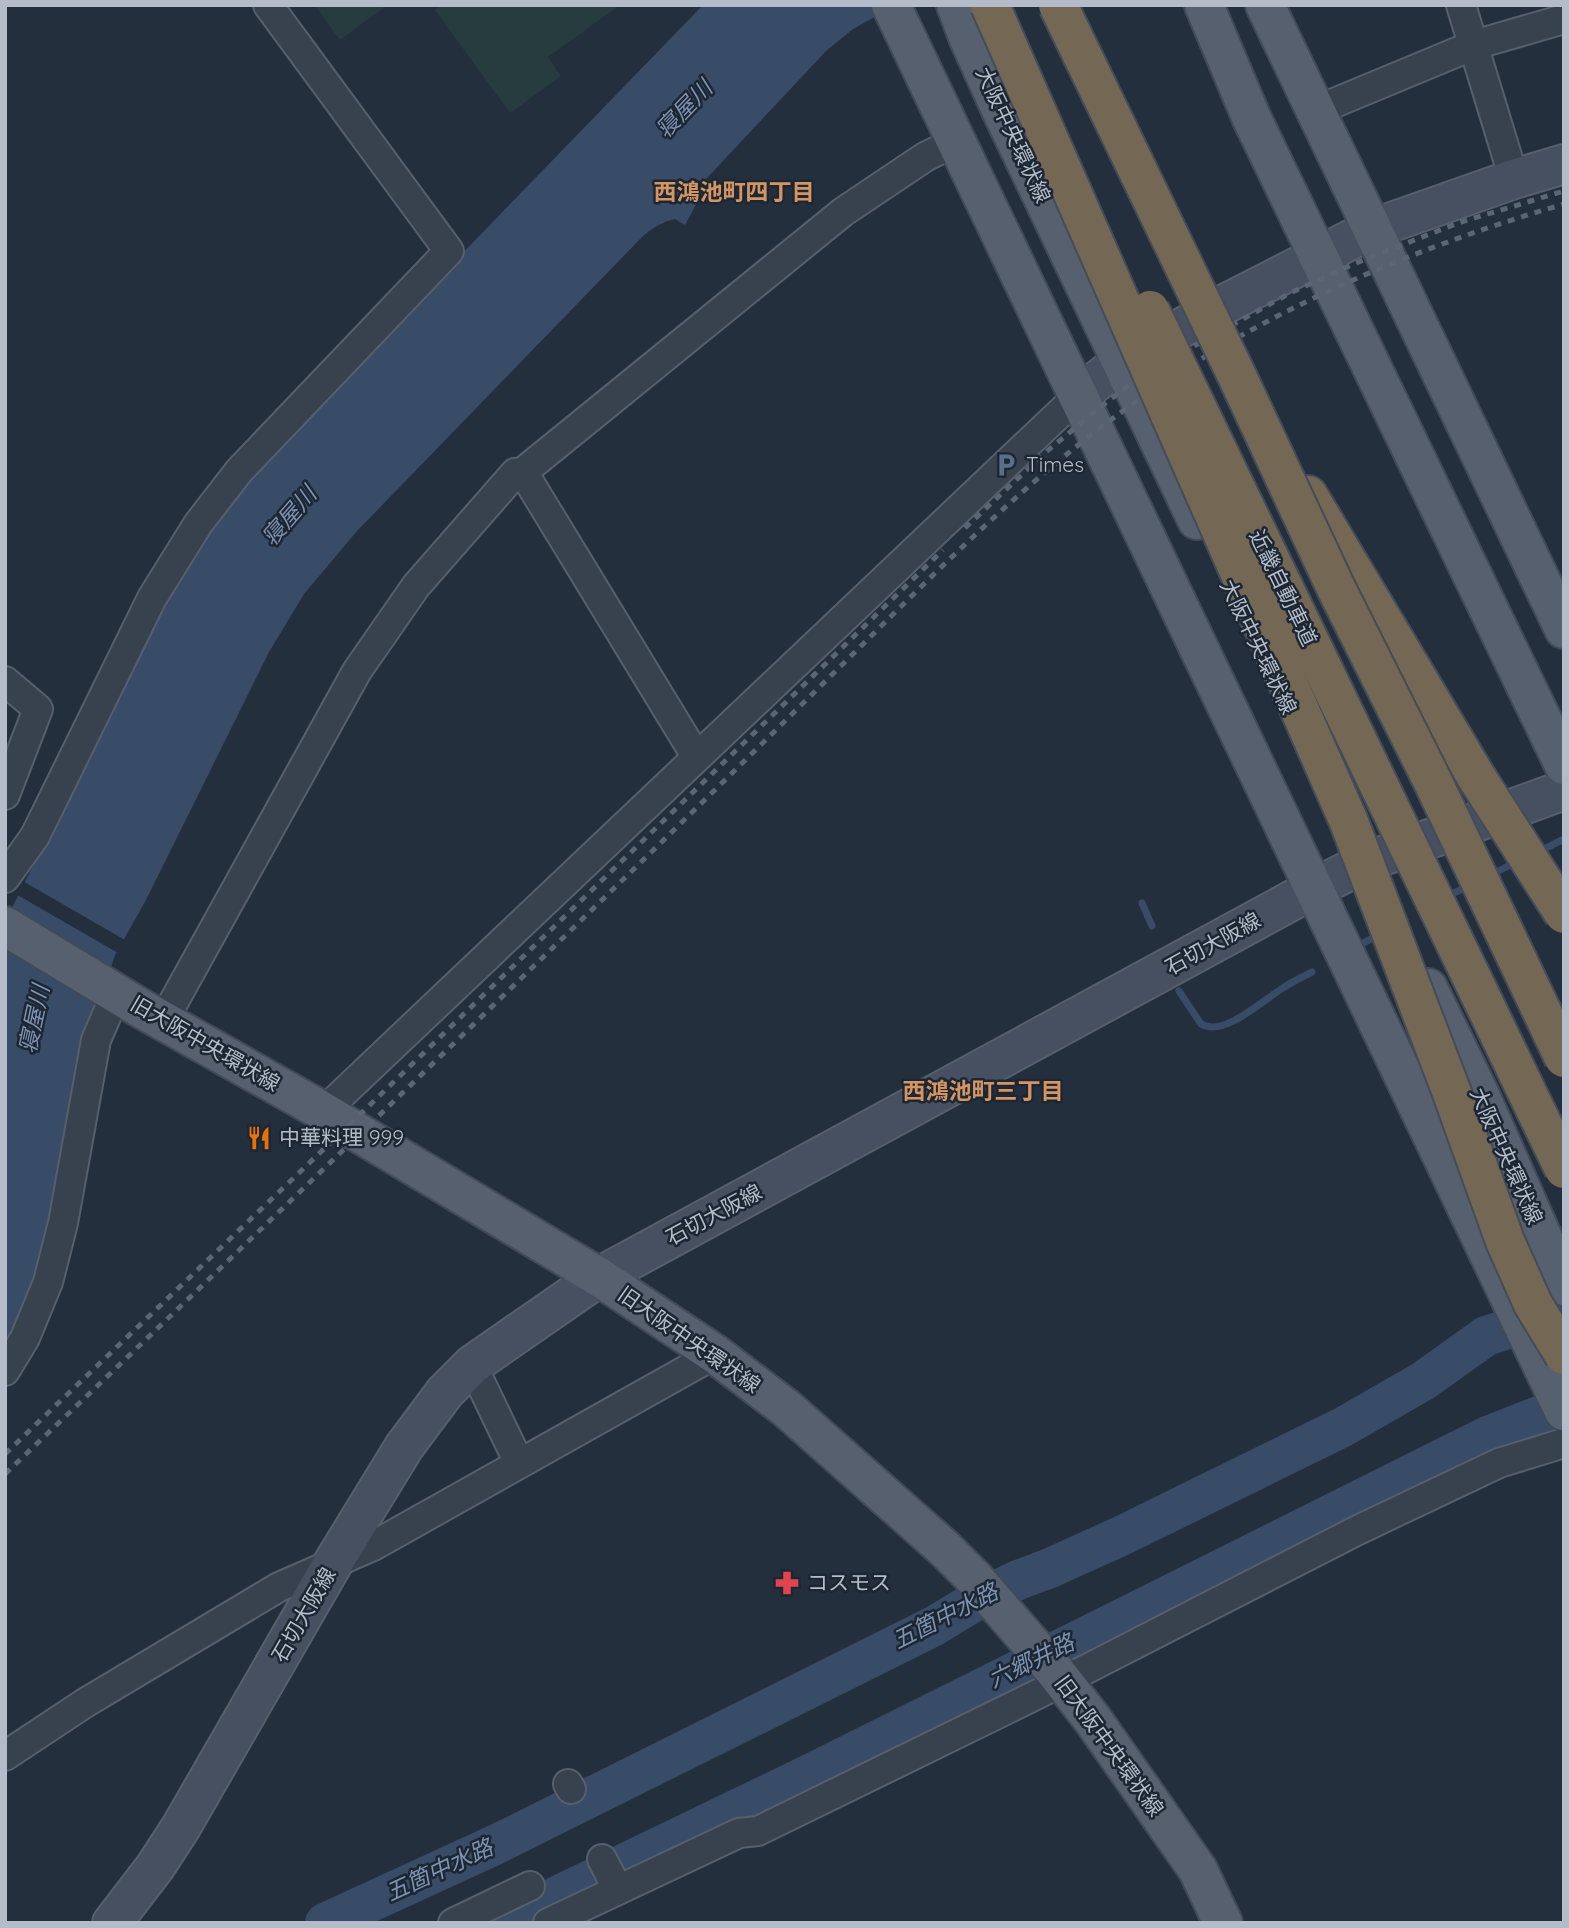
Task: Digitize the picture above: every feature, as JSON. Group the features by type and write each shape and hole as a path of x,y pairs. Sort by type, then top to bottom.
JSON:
{"highway":[{"path":"990,5 1349,822 1510,1252 1533,1304 1553,1374"},
{"name":"近畿自動車道","path":"1004,5 1564,1169"},
{"path":"1058,5 1564,1058"},
{"path":"1237,376 1470,767 1564,914"}],"main road":[{"name":"大阪中央環状線","path":"956,5 984,74 1121,362 1339,815 1366,862 1479,1093 1561,1281"},
{"path":"1204,5 1252,119 1564,765"},
{"path":"1265,5 1564,629"},
{"path":"894,13 1511,1301 1553,1374"},
{"path":"1078,396 1121,362 1221,306 1372,229 1564,164"},
{"name":"石切大阪線","path":"112,1923 181,1827 333,1563 404,1447 445,1392 472,1365 599,1277 1313,889 1366,862 1564,790"},
{"name":"旧大阪中央環状線","path":"5,926 599,1277 715,1354 796,1417 915,1520 975,1579 1050,1665 1198,1870 1223,1923"}],"street":[{"path":"5,878 35,836 152,598 193,531 239,471 449,251 268,5"},
{"path":"1461,5 1514,179"},
{"path":"1315,111 1474,46 1564,19"},
{"path":"162,1019 357,671 416,586 515,472 523,472 843,212 925,157 955,142"},
{"path":"323,1112 1078,396"},
{"path":"523,472 696,756"},
{"path":"5,681 38,709 5,795"},
{"path":"5,1371 25,1338 48,1282 63,1223 96,1040 113,991"},
{"path":"5,1756 85,1703 243,1608 293,1580 373,1546 715,1354"},
{"path":"472,1365 519,1463"},
{"path":"548,1923 616,1887 739,1833 758,1831 1050,1665 1358,1530 1499,1463 1564,1443"},
{"path":"602,1859 616,1887"},
{"path":"453,1923 530,1886"}],"green space":[{"path":"315,5 387,5 340,40"},
{"path":"442,5 620,5 548,57 561,76 510,113 435,10"}],"water":[{"name":"寝屋川","path":"703,5 896,5 853,29 827,50 706,179 705,188 685,225 675,219 670,220 642,237 357,531 304,594 269,652 146,900 115,955 99,1003 41,1279 5,1358 5,922 144,643 184,567 227,503 330,390"}],"pier":[{"path":"21,880 125,940 118,953 14,893"}],"waterway":[{"path":"1536,853 1564,839"},
{"path":"1489,876 1516,862"},
{"path":"1445,897 1469,886"},
{"path":"1142,903 1152,926"},
{"path":"1355,947 1373,938"},
{"path":"1179,991 1201,1024 1221,1026 1244,1015 1312,972"},
{"name":"五箇中水路","path":"325,1923 499,1843 934,1626 977,1600 1018,1580 1121,1536 1343,1427 1423,1381 1486,1336 1564,1311"},
{"name":"六郷井路","path":"501,1923 812,1773 1490,1435 1564,1406"}],"railway":[{"path":"965,528 1046,452 1147,372 1290,293 1356,263 1458,223 1564,191"},
{"path":"5,1474 693,812 964,546 1076,447 1156,388 1203,358 1302,304 1404,259 1564,204"},
{"path":"5,1454 943,550"}],"place":[{"name":"Times","path":"1006,465"},
{"name":"中華料理 999","path":"259,1138"},
{"name":"コスモス","path":"787,1583"}],"district":[{"name":"西鴻池町四丁目","path":"734,192"},
{"name":"西鴻池町三丁目","path":"983,1091"}]}
